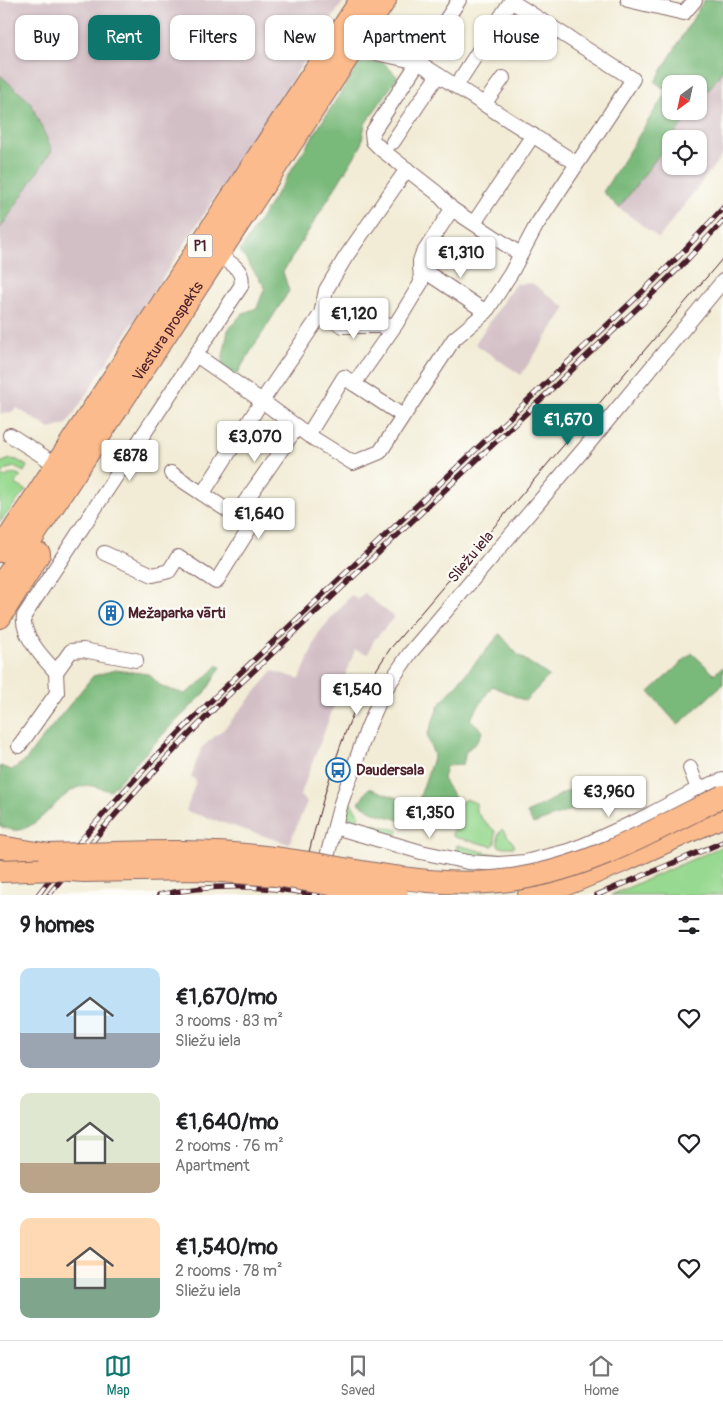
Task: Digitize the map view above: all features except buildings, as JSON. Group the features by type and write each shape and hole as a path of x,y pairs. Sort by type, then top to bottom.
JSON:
{"main road":[{"name":"Viestura prospekts","path":"0,550 361,0"},
{"name":"Viestura prospekts","path":"375,15 385,0"},
{"name":"Viestura prospekts","path":"0,587 345,60"},
{"path":"0,617 42,549 80,480 86,455"},
{"path":"0,860 19,860 50,855 172,852 234,854 425,880 455,883 483,882 516,879 548,873 578,864 618,848 723,796"},
{"path":"529,895 552,890 570,883 723,816"},
{"path":"0,847 50,855"},
{"path":"0,871 55,869 84,872 195,869 276,875 397,895"},
{"path":"0,884 55,878 84,872"}],"street":[{"path":"459,0 372,133 373,141 437,193 452,209 520,254"},
{"path":"628,0 684,13 695,0"},
{"path":"196,355 302,431 352,462 380,452 454,339 486,312 511,273 536,226 633,79 511,1 456,86"},
{"path":"409,60 418,62 576,164"},
{"path":"393,142 438,75"},
{"path":"484,104 503,78"},
{"path":"474,223 533,135"},
{"path":"203,493 262,401 322,314 326,290 350,250 407,169"},
{"path":"354,384 396,324 421,283 420,261 422,255 452,209"},
{"path":"19,746 57,693 56,672 26,632 23,621 24,616 241,286 242,280 239,270 218,255"},
{"path":"420,268 486,312"},
{"name":"Sliežu iela","path":"317,895 347,784 368,727 384,692 405,660 584,449 723,281"},
{"path":"322,314 343,326 396,324"},
{"path":"236,516 344,377 403,416"},
{"path":"10,435 57,465"},
{"path":"104,552 153,575 169,571 178,557 216,582 251,526 171,473"},
{"path":"56,672 71,651 83,650 136,660"},
{"path":"690,768 698,789"},
{"path":"335,827 421,852 468,862 512,864 551,856 584,845 641,819 698,789 723,780"}],"shaded area":[{"path":"0,0 344,0 334,15 265,15 265,60 305,60 67,424 50,429 17,408 11,412 0,414 0,229 52,150 30,102 0,75"},
{"path":"723,70 723,154 707,175 707,130 678,130 685,120 708,120 708,91"},
{"path":"662,151 662,175 707,175 659,238 619,208"},
{"path":"532,283 566,308 521,375 475,344 515,284"},
{"path":"364,593 394,617 374,640 368,654 355,650 300,796 307,802 289,844 186,811 196,781 191,776 202,747 225,728 273,671 300,679 318,634 351,595 358,600"}],"green space":[{"path":"704,0 723,0 723,70 708,91 708,75 662,75 662,87 655,82"},
{"path":"360,62 383,62 398,77 365,124 361,146 283,272 289,291 237,375 221,367 228,330 243,313 257,308 265,287 240,251"},
{"path":"0,75 30,102 52,150 0,229"},
{"path":"662,99 662,120 685,120 678,130 662,130 662,151 619,208 603,192"},
{"path":"10,459 17,460 27,466 24,472 14,467 7,469 1,475 6,477 11,474 21,476 15,484 26,490 0,522 0,463"},
{"path":"500,634 518,655 549,676 525,701 492,686 470,719 483,731 477,742 466,751 463,765 446,766 443,779 457,801 451,821 414,824 375,813 359,803 369,788 417,805 434,755 427,736 439,705"},
{"path":"692,653 714,674 723,667 723,684 678,725 649,692"},
{"path":"218,665 221,667 205,693 110,791 93,786 83,786 67,794 36,822 27,827 17,830 0,826 0,766 12,770 27,759 93,676 115,670 149,674 162,687 185,694 198,685"},
{"path":"569,790 577,808 533,824 527,813"},
{"path":"466,799 476,803 476,811 495,831 495,844 492,846 452,835 461,802"},
{"path":"349,801 359,814 357,828 351,823 348,816"},
{"path":"373,824 398,830 397,836 367,831"},
{"path":"502,829 514,844 514,847 500,847 498,845 498,835"},
{"path":"457,845 492,854 516,854 516,856 493,857 471,854 456,851"},
{"path":"723,846 723,895 611,895 714,850"}],"tram line":[{"path":"298,895 324,795 340,746 360,698 390,649 723,258"}],"railway":[{"path":"38,895 102,816 194,718 642,292 679,256 723,208"},
{"path":"49,895 134,794 225,698 648,298 723,221"},
{"path":"597,895 723,842"},
{"path":"159,895 219,887 258,887 318,895"}],"place":[{"name":"Mežaparka vārti","path":"111,613"},
{"name":"Daudersala","path":"338,770"}]}
